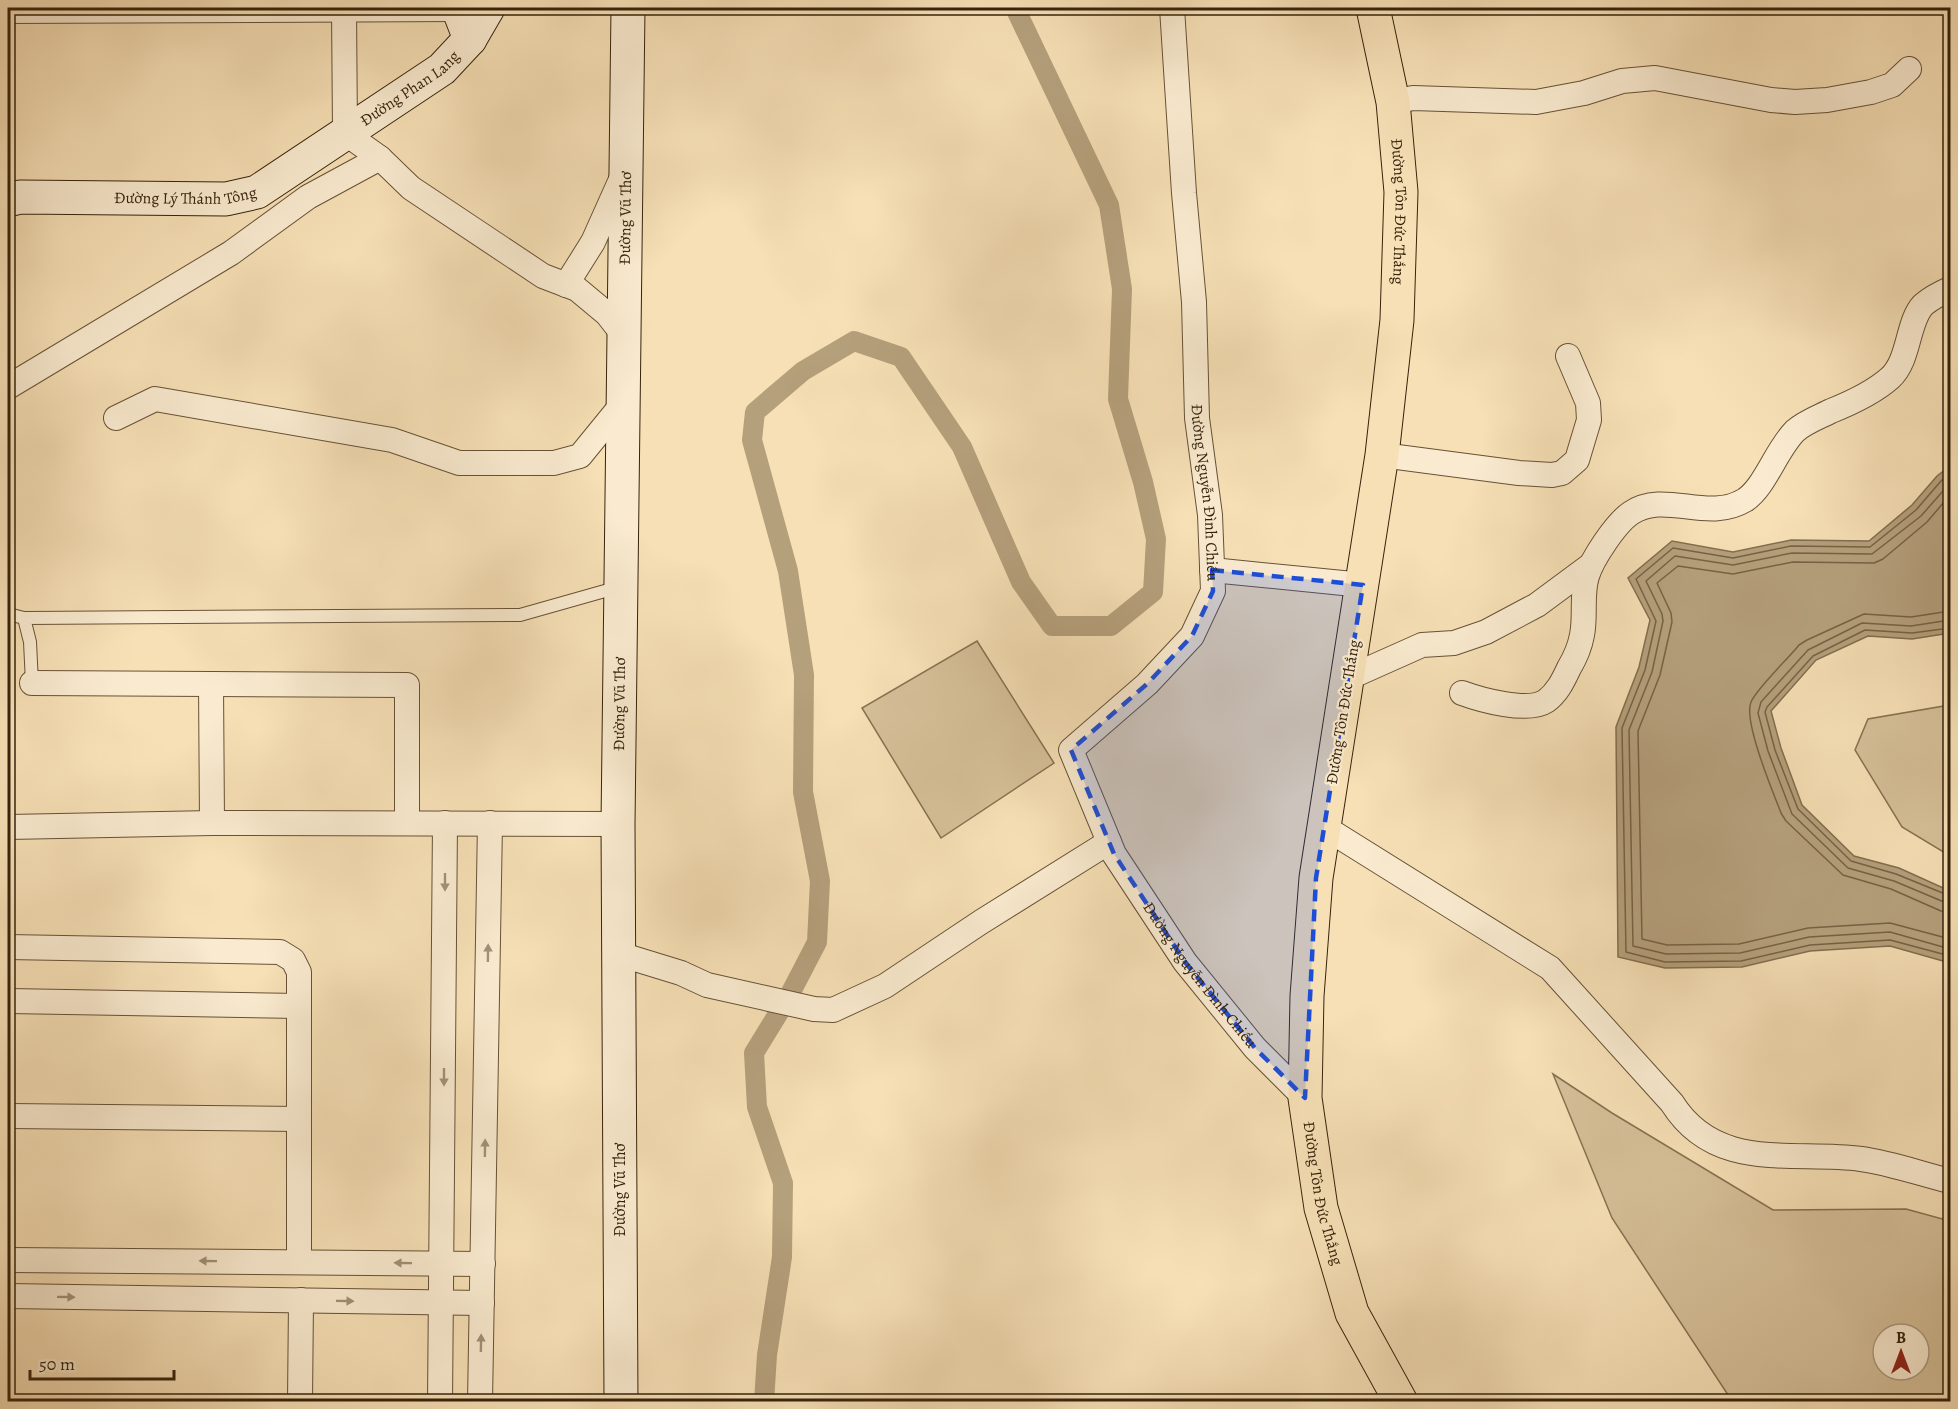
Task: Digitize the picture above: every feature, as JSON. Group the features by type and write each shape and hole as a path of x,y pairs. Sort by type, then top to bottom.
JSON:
{"highway":[{"name":"Đường Tôn Đức Thắng","path":"1373,8 1393,102 1401,203 1396,320 1382,455 1317,878 1307,996 1305,1098 1321,1208 1352,1313 1401,1401"}],"main road":[{"name":"Đường Vũ Thơ","path":"621,1401 618,824 628,165 628,8"},
{"name":"Đường Phan Lang","path":"345,133 442,69 468,16"},
{"name":"Đường Lý Thánh Tông","path":"8,200 20,197 226,200 257,192 345,133"}],"street":[{"name":"Đường Nguyễn Đình Chiểu","path":"1172,8 1184,193 1194,302 1197,418 1210,515 1213,591 1192,636 1147,684 1071,750 1114,854 1185,962 1255,1048 1305,1098"},
{"path":"344,9 345,133 380,158 411,188 543,276 577,289 607,314 625,337"},
{"path":"8,11 344,9 468,16"},
{"path":"1393,102 1413,98 1536,102 1584,93 1622,81 1655,78 1771,100 1795,102 1827,100 1871,92 1892,85 1909,69"},
{"path":"8,387 231,253 308,197 380,158"},
{"path":"566,285 593,242 628,165"},
{"path":"1462,693 1484,700 1524,705 1544,703 1556,693 1576,655 1582,635 1586,578 1591,565 1630,514 1643,508 1681,505 1703,510 1716,510 1746,499 1760,485 1772,462 1796,430 1814,418 1866,395 1891,378 1899,367 1917,313 1924,304 1950,289"},
{"path":"1382,455 1519,473 1552,475 1562,473 1577,460 1589,420 1588,403 1568,356"},
{"path":"117,418 155,399 393,440 459,463 554,463 580,456 624,402"},
{"path":"1348,678 1422,645 1454,643 1486,632 1537,605 1591,565"},
{"path":"1212,570 1363,585"},
{"path":"32,683 407,685 407,823"},
{"path":"211,684 212,823"},
{"path":"8,827 212,823 618,824"},
{"path":"440,1401 446,823"},
{"path":"480,1401 490,823"},
{"path":"1324,827 1550,968 1672,1103 1682,1119 1705,1138 1751,1154 1861,1159 1950,1181"},
{"path":"618,954 681,974 707,985 814,1009 833,1010 885,986 981,922 1109,842"},
{"path":"8,947 280,952 292,960 298,972 299,1005 300,1262"},
{"path":"8,1001 299,1005"},
{"path":"8,1116 299,1119"},
{"path":"8,1260 483,1264"},
{"path":"8,1296 482,1303"},
{"path":"300,1401 301,1300"}],"lane":[{"path":"8,615 24,618 520,615 621,586"},
{"path":"24,618 30,642 32,683"}],"highlighted area":[{"path":"1212,570 1363,585 1316,878 1305,1098 1255,1048 1185,962 1114,854 1071,750 1147,684 1192,636 1213,591"}],"shaded area":[{"path":"977,641 1054,763 941,838 862,708"},
{"path":"1950,705 1950,856 1902,827 1855,750 1868,719"},
{"path":"1553,1074 1612,1113 1773,1210 1906,1209 1950,1221 1950,1401 1732,1401 1612,1218"}],"water":[{"path":"1950,466 1950,633 1912,639 1868,636 1816,660 1771,711 1781,748 1802,805 1854,856 1899,868 1950,891 1950,963 1890,946 1810,951 1742,967 1665,968 1618,957 1616,727 1639,667 1650,620 1628,578 1672,541 1733,552 1791,540 1869,541 1912,505 1937,476"}],"waterway":[{"path":"764,1402 767,1355 782,1257 783,1183 757,1107 754,1053 789,996 817,942 820,881 803,792 804,675 788,571 752,440 755,412 803,371 854,341 901,357 962,447 1021,582 1052,626 1111,626 1153,592 1156,539 1143,482 1118,399 1122,289 1109,205 1015,8"}]}
